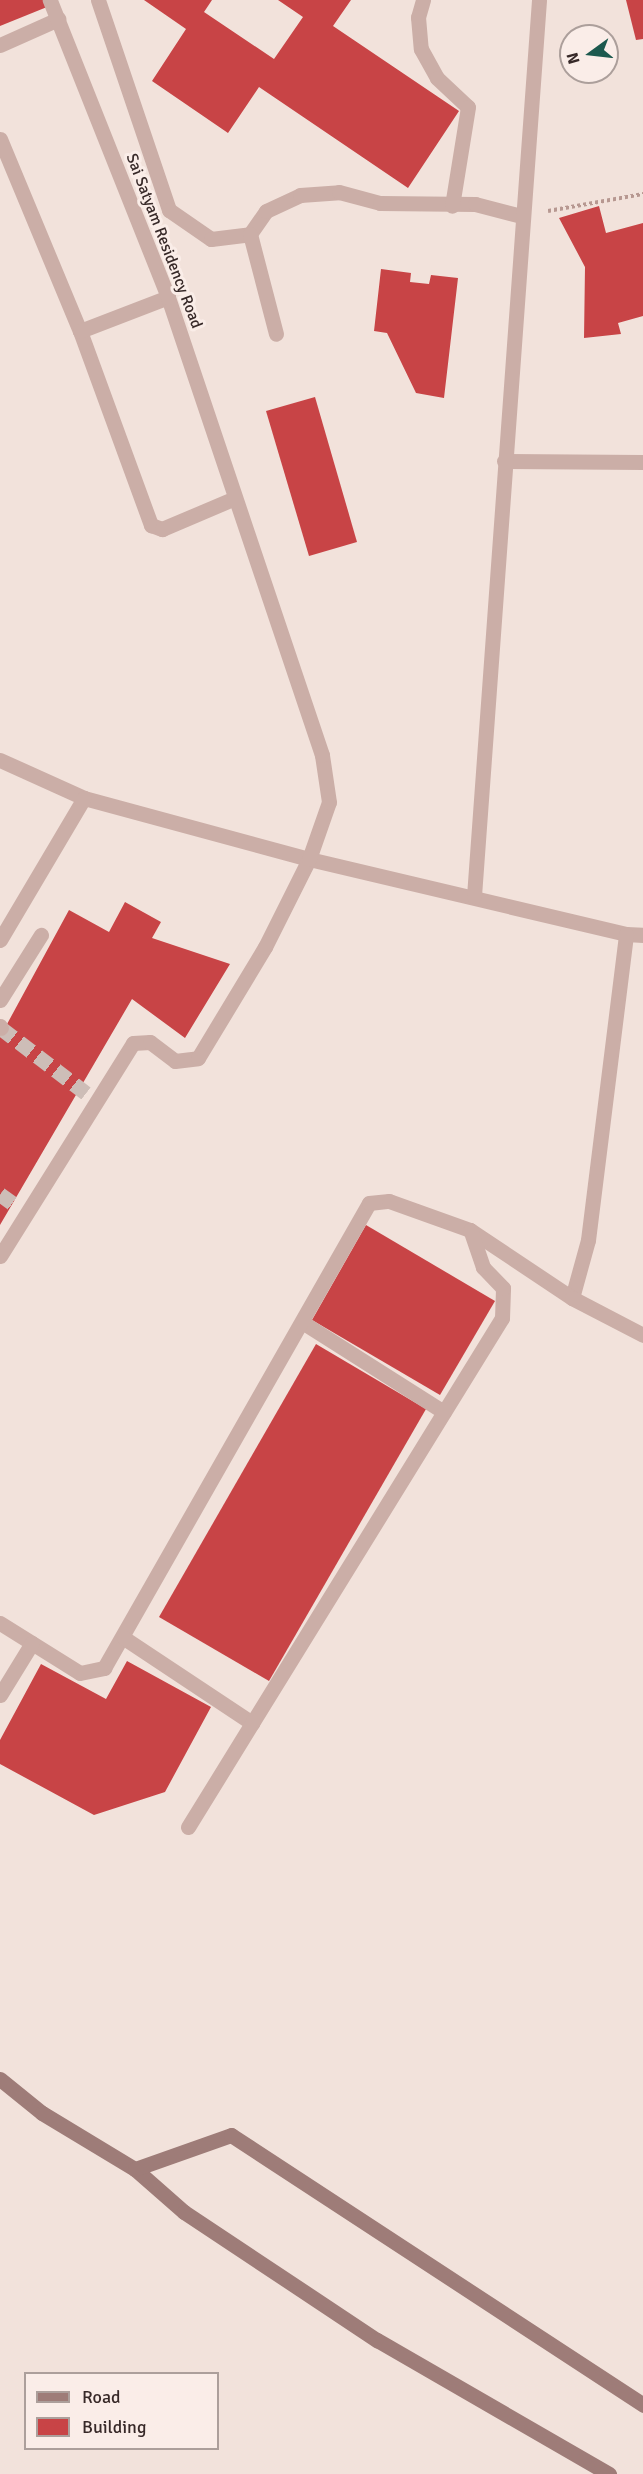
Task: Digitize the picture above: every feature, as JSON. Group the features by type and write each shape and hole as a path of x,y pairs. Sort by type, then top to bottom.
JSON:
{"street":[{"name":"Sai Satyam Residency Road","path":"0,1256 23,1210 92,1096 133,1043 150,1041 175,1061 198,1058 265,947 309,859 329,802 322,755 168,297 50,0"},
{"path":"98,0 169,210 211,239 250,234 266,211 300,195 339,192 380,203 452,206 475,204 521,216"},
{"path":"423,0 418,16 421,49 437,78 468,107 452,206"},
{"path":"474,896 521,216 539,0"},
{"path":"0,45 58,19"},
{"path":"0,139 80,331 151,525 162,529 235,498"},
{"path":"250,234 276,334"},
{"path":"80,331 168,297"},
{"path":"504,461 643,462"},
{"path":"0,760 84,798 309,859 474,896 626,934 643,935"},
{"path":"0,940 84,798"},
{"path":"572,1298 588,1240 626,934"},
{"path":"0,1000 41,935"},
{"path":"0,1623 80,1673 104,1668 124,1638 369,1203 388,1201 470,1230 572,1298 643,1335"},
{"path":"188,1827 502,1318 503,1288 483,1267 470,1230"},
{"path":"302,1322 444,1412"},
{"path":"124,1638 252,1724"},
{"path":"0,1695 32,1643"},
{"path":"0,2079 42,2113 135,2169 184,2212 377,2340 609,2474"},
{"path":"135,2169 231,2135 643,2405"}],"path":[{"path":"521,216 643,194"}],"building":[{"path":"0,0 44,0 47,7 0,26"},
{"path":"144,0 212,0 204,12 274,59 303,17 278,0 351,0 333,26 459,111 408,188 259,87 228,133 152,81 186,29"},
{"path":"626,0 643,0 643,39 636,40"},
{"path":"599,206 606,233 643,223 643,316 618,323 621,334 584,338 585,267 559,218"},
{"path":"381,269 411,273 410,282 429,284 431,275 458,278 444,398 416,393 387,333 374,331"},
{"path":"315,397 357,542 309,556 266,411"},
{"path":"125,902 161,922 152,938 230,964 185,1038 132,999 0,1225 0,1037 69,910 109,932"},
{"path":"366,1225 495,1301 440,1395 312,1320"},
{"path":"316,1344 426,1409 269,1681 159,1617"},
{"path":"127,1661 211,1707 165,1792 94,1815 0,1764 0,1740 41,1664 106,1699"}],"tunnel":[{"path":"1,1028 86,1093"},
{"path":"0,1194 18,1207"}]}
